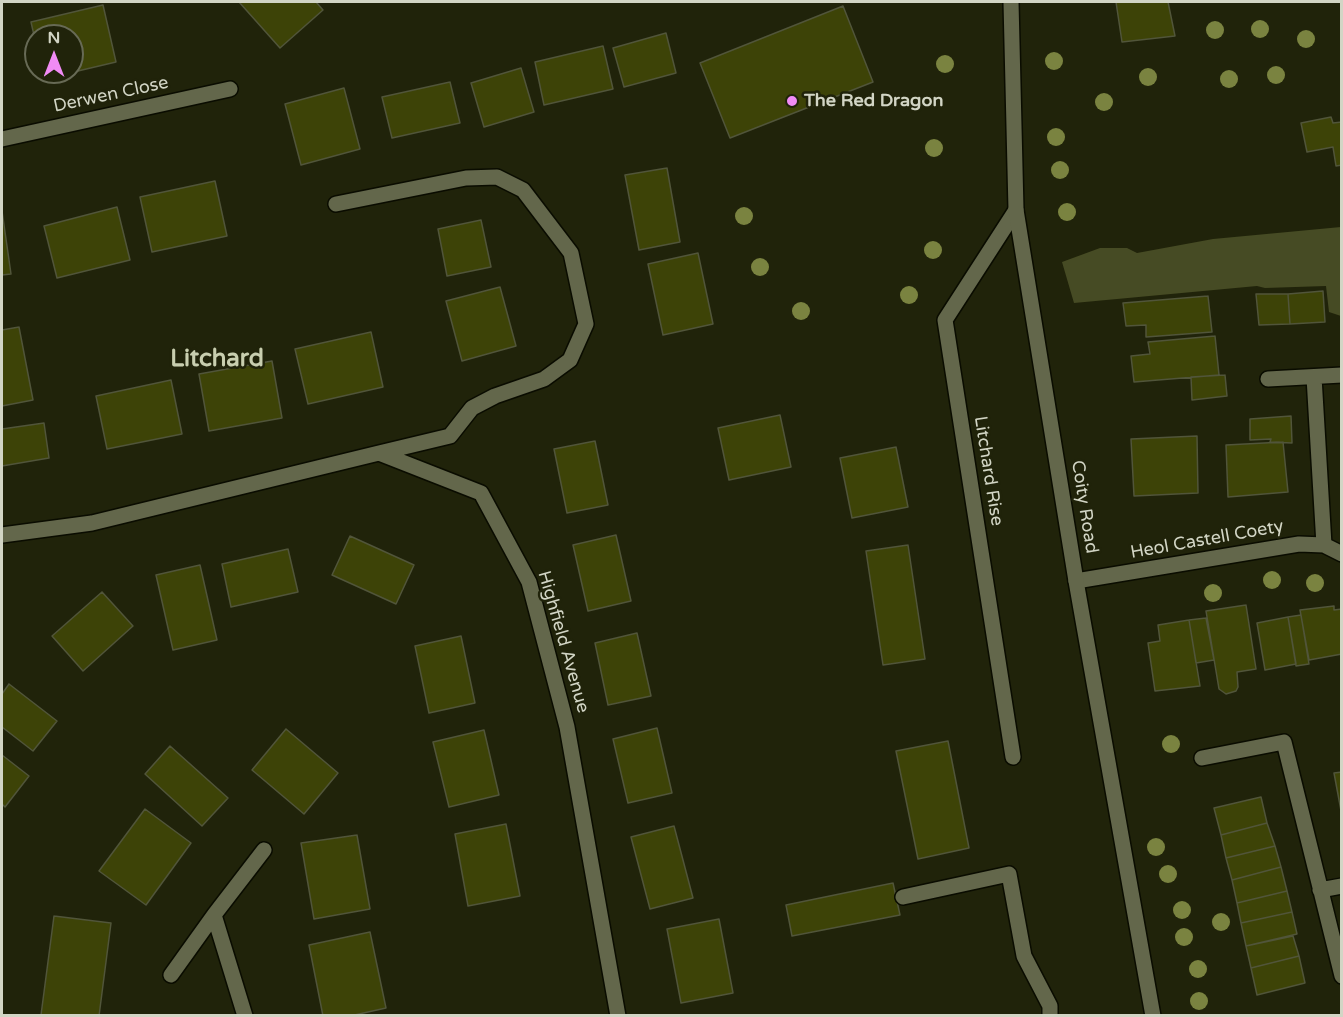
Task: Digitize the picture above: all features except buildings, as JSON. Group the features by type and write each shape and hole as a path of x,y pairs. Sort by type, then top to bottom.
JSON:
{"street":[{"name":"Coity Road","path":"1011,2 1016,210 1076,581 1153,1016"},
{"name":"Derwen Close","path":"2,139 230,89"},
{"path":"2,535 92,523 450,436 472,408 495,396 544,379 570,360 586,324 571,253 523,190 497,177 466,178 336,204"},
{"name":"Litchard Rise","path":"1013,757 945,320 1016,210"},
{"path":"1268,379 1341,375"},
{"path":"1314,377 1324,545"},
{"name":"Highfield Avenue","path":"379,453 481,494 529,582 567,727 618,1016"},
{"name":"Heol Castell Coety","path":"1076,581 1299,544 1324,545 1341,554"},
{"path":"1202,758 1284,742 1341,976"},
{"path":"171,975 264,850"},
{"path":"903,897 1009,874 1024,957 1050,1006 1050,1016"},
{"path":"1320,890 1341,886"},
{"path":"214,915 245,1016"}],"green space":[{"path":"1341,227 1341,316 1329,312 1326,286 1265,288 1257,286 1074,303 1062,262 1100,248 1127,248 1137,253 1213,239"}],"place":[{"name":"The Red Dragon","path":"792,101"}],"district":[{"name":"Litchard","path":"217,360"}]}
